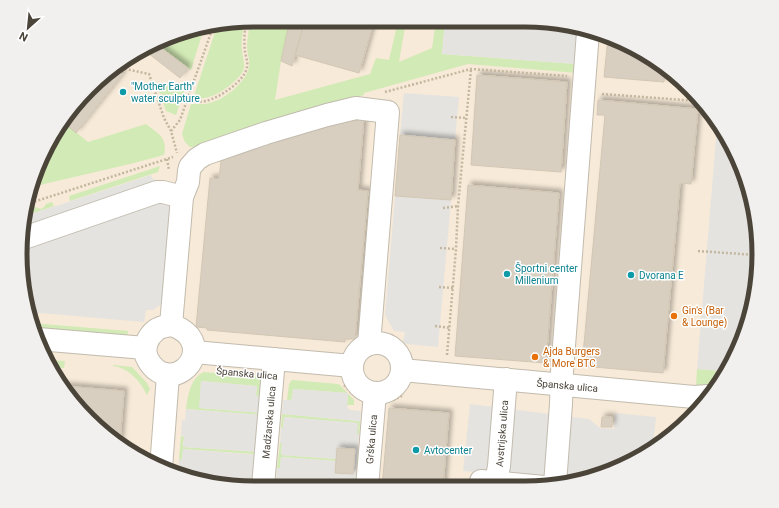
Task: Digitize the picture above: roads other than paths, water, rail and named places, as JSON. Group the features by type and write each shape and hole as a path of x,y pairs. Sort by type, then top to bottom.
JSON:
{"street":[{"path":"555,479 588,36"},
{"path":"171,325 182,197 188,182 190,166 205,154 266,133 356,108 388,112 369,344"},
{"path":"27,236 157,192 182,197"},
{"path":"171,325 178,327 190,337 194,352 193,358 186,368 176,374 168,375 160,372 153,366 146,354 145,348 148,340 157,329 171,325"},
{"path":"43,338 145,348"},
{"path":"377,343 391,347 397,352 402,370 399,380 395,386 375,399 370,392 358,383 352,371 346,374 356,354 369,344 377,343"},
{"name":"Španska ulica","path":"194,352 274,359 346,374"},
{"name":"Madžarska ulica","path":"263,481 274,359"},
{"name":"Španska ulica","path":"402,370 694,397 702,396"},
{"path":"161,461 168,375"},
{"name":"Avstrijska ulica","path":"492,481 499,466 506,379"},
{"name":"Grška ulica","path":"368,481 375,399"}],"place":[{"name":"\"Mother Earth\" water sculpture","path":"123,92"},
{"name":"Športni center Millenium","path":"507,274"},
{"name":"Dvorana E","path":"631,275"},
{"name":"Gin's (Bar & Lounge)","path":"674,316"},
{"name":"Ajda Burgers & More BTC","path":"535,357"},
{"name":"Avtocenter","path":"416,450"}]}
